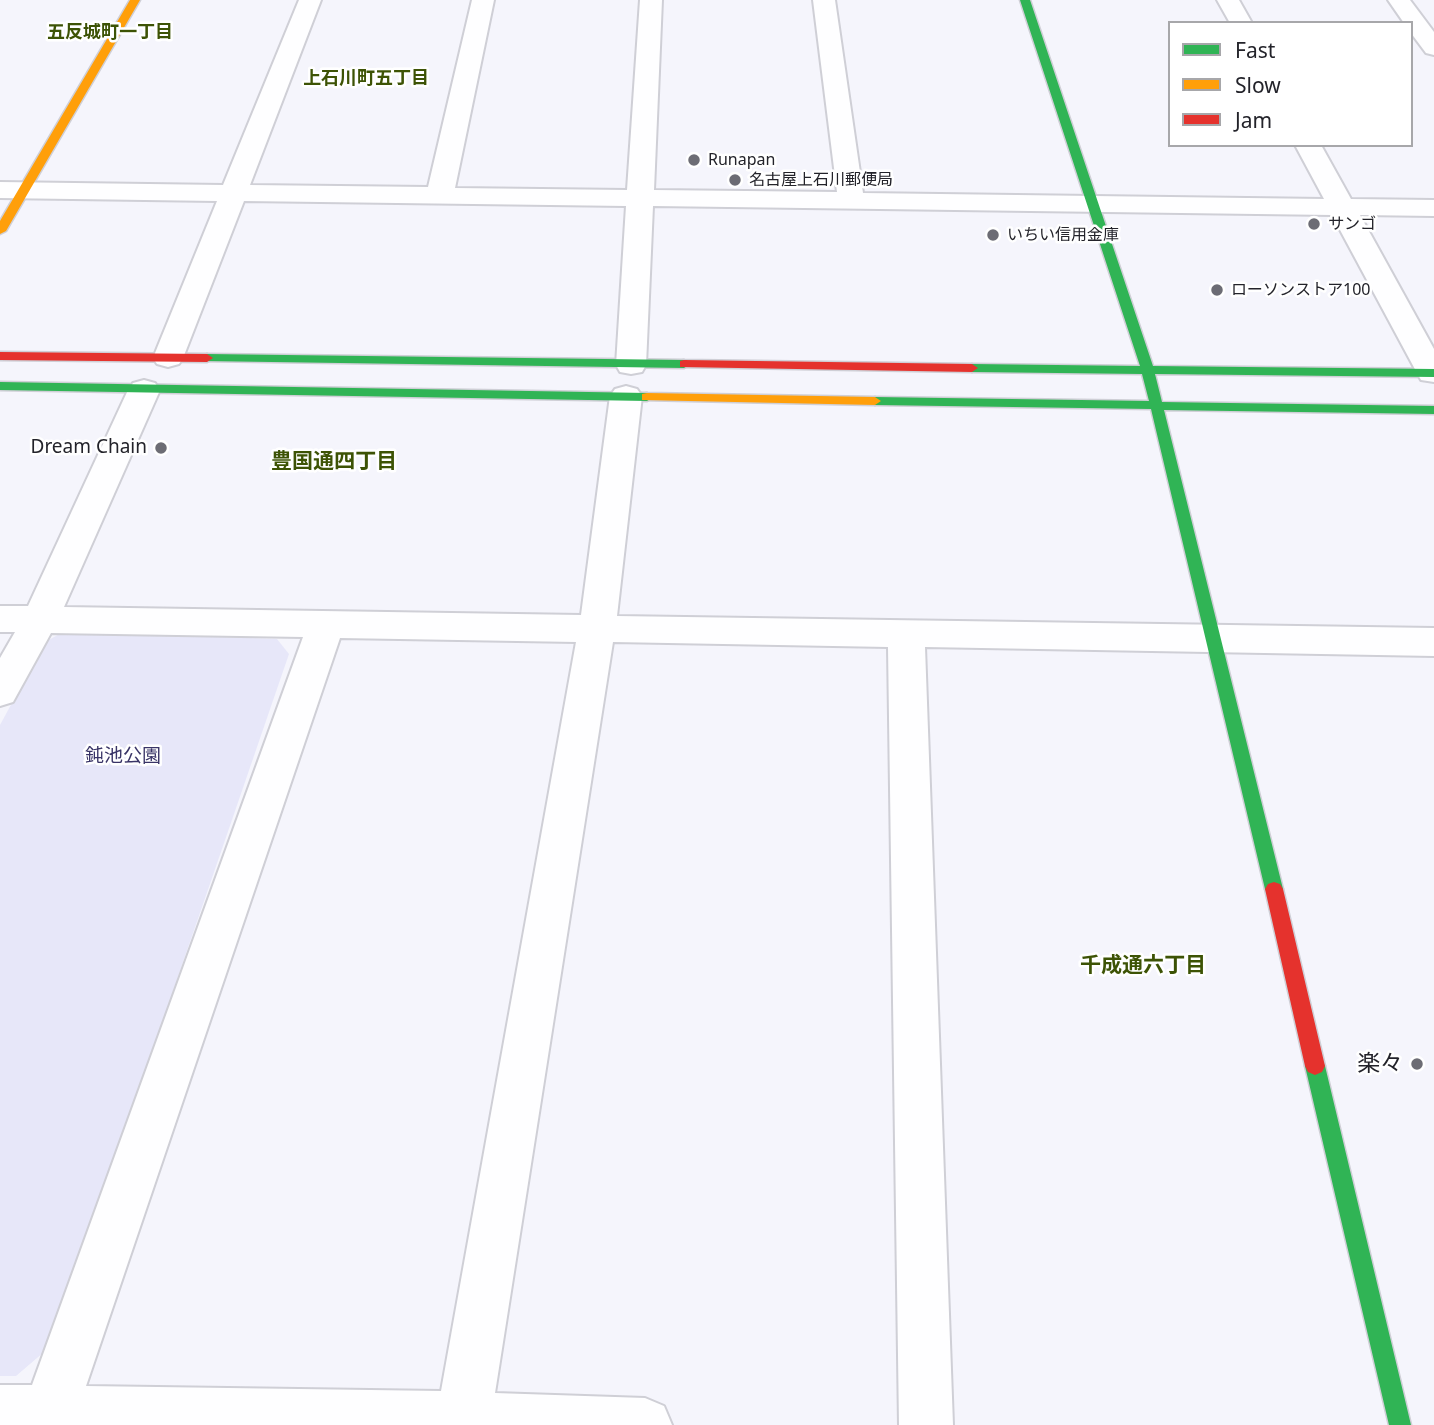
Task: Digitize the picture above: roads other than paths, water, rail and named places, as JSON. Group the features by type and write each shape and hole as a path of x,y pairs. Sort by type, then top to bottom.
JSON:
{"street":[{"path":"0,231 12,190 135,0"},
{"path":"168,358 310,0"},
{"path":"440,194 483,0"},
{"path":"462,1422 597,629 628,380 651,0"},
{"path":"824,0 851,201"},
{"path":"1025,0 1148,371 1215,639 1400,1425"},
{"path":"1228,0 1240,21"},
{"path":"1399,0 1434,48"},
{"path":"0,386 144,390 1148,371 1433,373 1309,147"},
{"path":"12,190 1434,208"},
{"path":"0,356 168,358 1156,407 1434,410"},
{"path":"0,692 40,620 144,390"},
{"path":"0,619 1434,642"},
{"path":"326,625 31,1417 645,1425"},
{"path":"906,634 926,1425"}],"place":[{"name":"Runapan","path":"694,160"},
{"name":"名古屋上石川郵便局","path":"735,180"},
{"name":"サンゴ","path":"1314,224"},
{"name":"いちい信用金庫","path":"993,235"},
{"name":"ローソンストア100","path":"1217,290"},
{"name":"Dream Chain","path":"161,448"},
{"name":"楽々","path":"1417,1064"}],"district":[{"name":"五反城町一丁目","path":"110,33"},
{"name":"上石川町五丁目","path":"366,79"},
{"name":"豊国通四丁目","path":"334,462"},
{"name":"千成通六丁目","path":"1143,966"}],"park label":[{"name":"鈍池公園","path":"123,757"}]}
